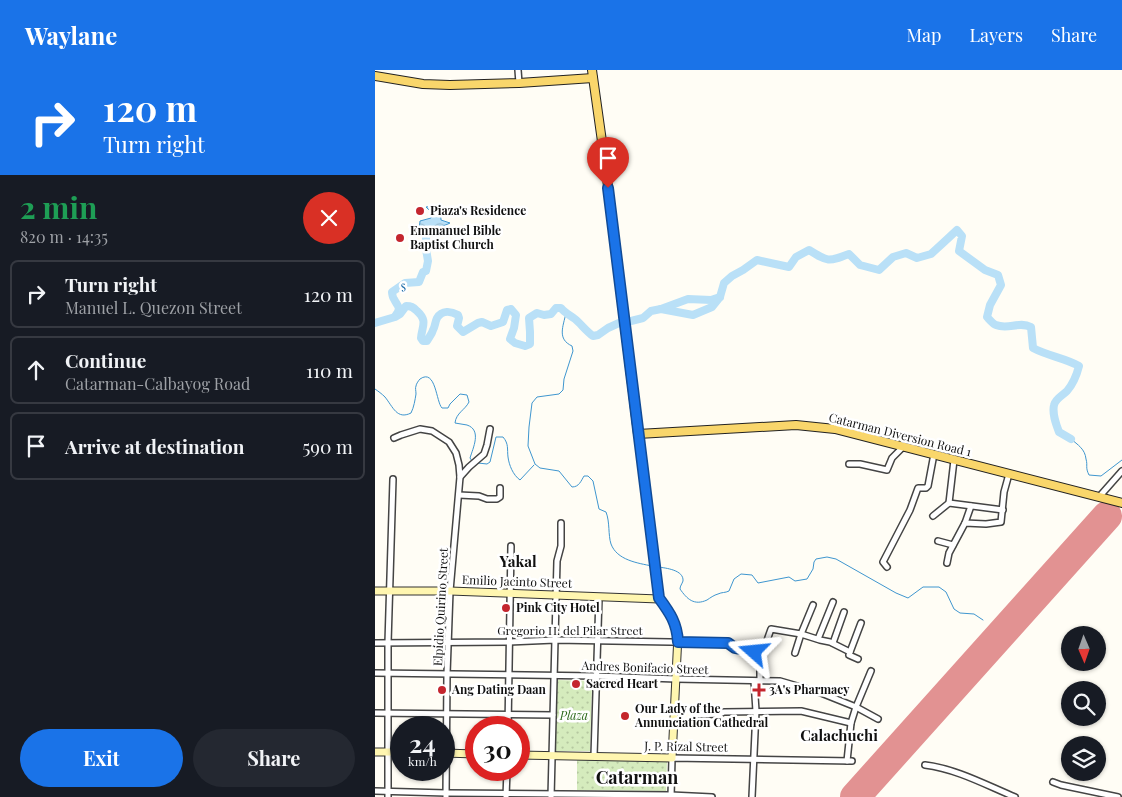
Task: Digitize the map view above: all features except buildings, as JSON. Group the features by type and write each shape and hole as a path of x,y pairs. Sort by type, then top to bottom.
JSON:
{"main road":[{"path":"375,76 423,84 450,85 519,83 593,74 655,574 659,598 677,628 678,642 672,758"},
{"name":"Catarman Diversion Road 1","path":"638,434 796,425 835,429 1122,503"},
{"name":"Emilio Jacinto Street","path":"375,591 450,591 659,598"},
{"path":"375,752 388,752"},
{"name":"J. P. Rizal Street","path":"530,754 672,758"}],"street":[{"path":"518,70 519,83"},
{"name":"Elpidio Quirino Street","path":"394,438 420,429 432,431 449,442 456,453 459,465 459,495 450,591 447,714"},
{"path":"460,476 483,454 487,445 489,429"},
{"path":"849,464 860,464 887,470 892,458 904,446"},
{"path":"887,568 883,562 910,510 918,488 926,488 928,486 934,454"},
{"path":"933,516 949,503 954,460"},
{"path":"1099,497 1122,470"},
{"path":"965,523 986,524 1001,522 1004,492 1009,474"},
{"path":"387,794 388,643 393,479"},
{"path":"459,495 497,499 500,496 500,488"},
{"path":"949,503 1003,510"},
{"path":"947,563 949,553 965,523 971,506"},
{"path":"551,796 557,561 561,546 561,523"},
{"path":"938,540 953,545"},
{"path":"508,714 511,546"},
{"path":"594,756 599,597"},
{"path":"818,639 833,602"},
{"path":"795,653 813,605"},
{"path":"833,643 844,612"},
{"path":"850,652 861,623"},
{"path":"752,797 757,681 760,660 771,629 801,634 833,643 850,652 849,655 858,659"},
{"name":"Gregorio H. del Pilar Street","path":"375,643 555,640 728,643 735,648 762,653"},
{"path":"696,716 720,714 723,712 801,711 851,722 855,707 871,671"},
{"name":"Andres Bonifacio Street","path":"375,674 508,674 780,681 821,693 878,719"},
{"path":"375,713 553,715"},
{"name":"J. P. Rizal Street","path":"672,758 849,761 851,722"},
{"path":"671,796 672,758"},
{"path":"925,764 955,772 1015,797"},
{"name":"Elpidio Quirino Street","path":"446,781 446,795"},
{"path":"506,795 507,781"},
{"path":"1053,782 1118,797"},
{"path":"375,791 387,794 712,797"}],"green space":[{"name":"Plaza","path":"557,680 592,681 590,751 555,751"},
{"path":"577,759 667,760 666,791 577,790"}],"water":[{"path":"440,205 441,220 450,223 431,230 426,234 419,230 420,221 431,218 431,212 426,207"}],"waterway":[{"path":"661,309 693,315 712,307 720,297 724,283 757,260 789,267 796,257 809,250 828,260 849,254 860,265 879,270 893,257 906,253 917,258 931,254 957,230 962,236 959,251 985,270 998,275 1001,285 990,305 987,317 994,324 1000,326 1027,325 1031,327 1033,348 1079,366 1071,385 1054,405 1055,419 1059,432 1071,439"},
{"name":"s","path":"396,315 399,308 392,292 405,283 419,282 423,272 426,271 428,261 426,231"},
{"path":"375,323 395,317 406,306 411,307 422,318 424,324 421,338 423,341 427,341 433,331 437,318 444,312 458,315 457,326 463,332 478,323 482,322 491,326 503,322 507,310 511,309 516,315 510,339 515,343 525,346 530,344 529,318 537,313 551,314 556,308 561,308 593,336 619,323 643,318 651,311 688,299 711,300 720,297"},
{"path":"566,313 562,332 564,340 572,346 573,351 564,379 563,390 559,394 537,397 532,403 528,446 535,464 540,468 559,471 572,487 578,485 584,476 588,476 593,481 599,509 606,512 610,540 614,549 628,560 652,566"},
{"path":"375,389 402,415 411,413 415,401 416,384 425,377 429,378 435,387 442,408 448,408 460,394 467,395 469,402 457,417 455,423 472,427 474,431 475,440 470,458 472,461"},
{"path":"478,463 487,464 490,462 496,437 503,437 507,444 510,466 513,473 520,480 534,465"},
{"path":"1071,439 1084,452 1089,475 1101,476 1122,460"},
{"path":"658,567 674,570 681,574 683,581 680,589 685,596 695,602 702,602 719,593 729,591 734,579 741,574 752,575 758,583 789,577 795,581 807,579 816,559 827,557 836,559 908,598 923,587 939,587 946,592 954,609 960,613 974,614 983,620"}],"runway":[{"path":"855,797 1107,516"}],"place":[{"name":"Piaza's Residence","path":"420,211"},
{"name":"Emmanuel Bible Baptist Church","path":"400,238"},
{"name":"Pink City Hotel","path":"506,608"},
{"name":"Sacred Heart","path":"576,684"},
{"name":"Ang Dating Daan","path":"442,690"},
{"name":"3A's Pharmacy","path":"759,690"},
{"name":"Our Lady of the Annunciation Cathedral","path":"625,716"}],"district":[{"name":"Yakal","path":"518,562"},
{"name":"Calachuchi","path":"839,736"},
{"name":"Catarman","path":"637,778"}],"route":[{"path":"608,188 659,598 674,621 677,628 678,642 728,643 735,648 754,652"}]}
